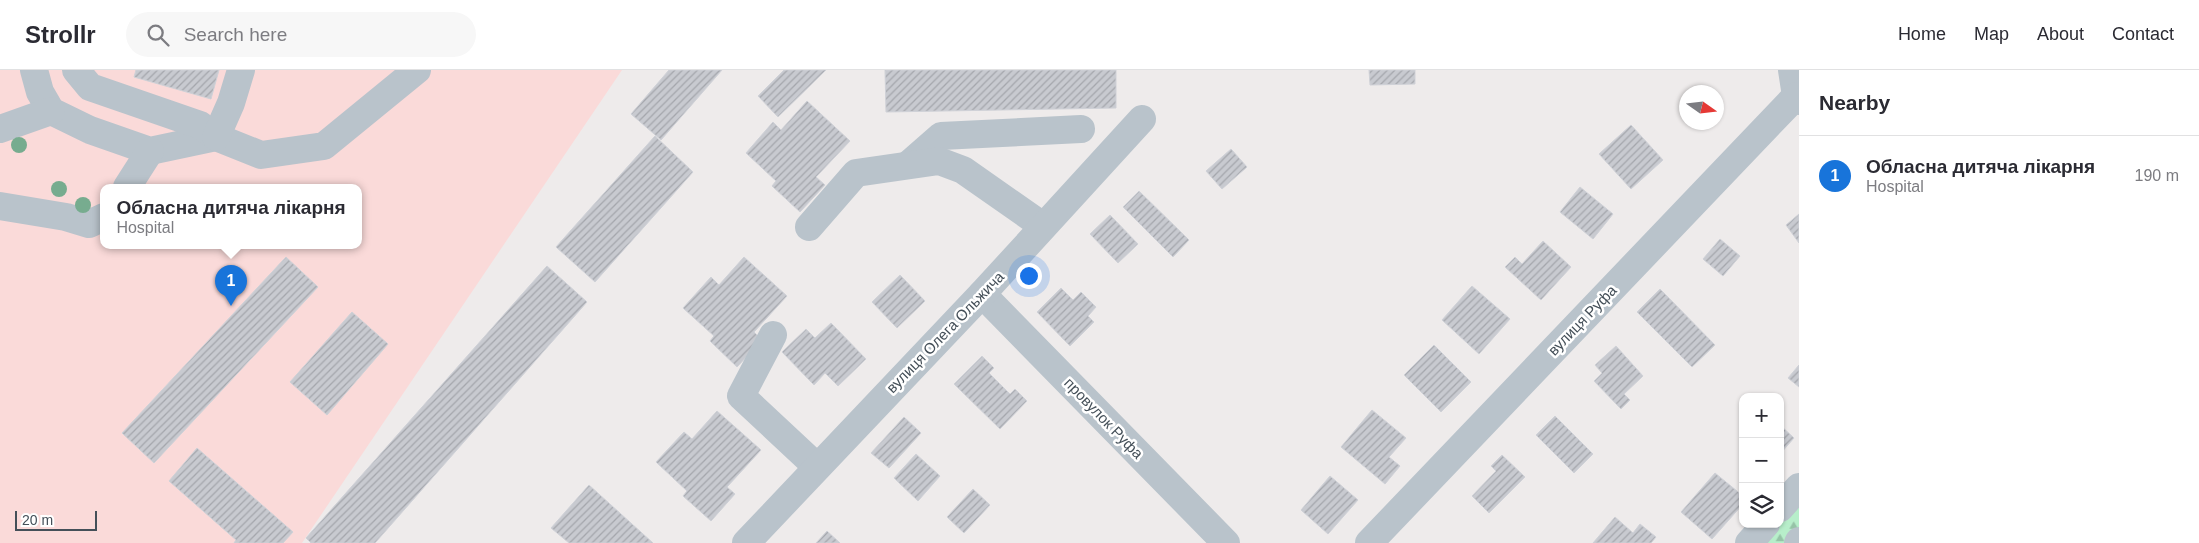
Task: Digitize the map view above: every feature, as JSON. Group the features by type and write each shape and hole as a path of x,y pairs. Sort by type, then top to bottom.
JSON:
{"street":[{"path":"76,70 90,87 200,125 216,137 260,156 324,146 417,70"},
{"path":"216,137 231,103 241,70"},
{"name":"вулиця Руфа","path":"1369,543 1796,89"},
{"path":"8,126 42,91 90,130 150,151 216,137"},
{"name":"вулиця Олега Ольжича","path":"746,543 816,466 982,294 1142,119"},
{"path":"909,164 940,136 1082,129"},
{"path":"129,184 150,151"},
{"path":"809,227 856,173 939,161 963,170 1043,226"},
{"path":"0,206 66,217 89,224 100,219"},
{"name":"провулок Руфа","path":"982,294 1226,543"},
{"path":"774,334 742,396 816,466"},
{"path":"1784,504 1799,487"},
{"path":"1749,543 1762,528"}],"shaded area":[{"path":"0,70 622,70 302,543 0,543"}],"green space":[{"path":"1799,498 1799,529 1787,543 1761,543 1774,528 1784,528 1784,515"}],"building":[{"path":"136,70 219,70 211,99 134,77"},
{"path":"669,70 722,70 661,140 631,114"},
{"path":"784,70 826,70 778,117 758,96"},
{"path":"885,70 1116,70 1116,108 886,112"},
{"path":"1369,70 1415,70 1415,84 1370,85"},
{"path":"807,101 850,141 816,177 825,185 800,212 772,186 776,181 746,153 773,122 781,130"},
{"path":"1631,125 1663,160 1631,189 1599,154"},
{"path":"655,136 693,172 595,282 556,247"},
{"path":"1231,149 1247,167 1222,189 1206,171"},
{"path":"1580,187 1613,214 1593,239 1560,212"},
{"path":"1139,191 1189,240 1173,257 1123,207"},
{"path":"1799,214 1799,243 1786,225"},
{"path":"1110,215 1138,244 1118,263 1090,234"},
{"path":"1720,239 1740,256 1723,276 1703,259"},
{"path":"1543,241 1571,267 1541,300 1505,267 1515,257 1522,264"},
{"path":"286,257 318,287 154,463 122,433"},
{"path":"744,257 787,296 754,332 762,340 737,367 710,341 714,336 683,308 711,277 719,285"},
{"path":"547,266 587,302 375,543 311,543 306,538"},
{"path":"900,275 925,301 897,328 872,302"},
{"path":"1472,286 1510,319 1479,354 1442,320"},
{"path":"1061,288 1073,300 1081,292 1096,307 1088,316 1094,322 1070,346 1037,312"},
{"path":"1660,289 1715,345 1692,367 1637,312"},
{"path":"352,312 388,344 327,415 290,382"},
{"path":"831,323 866,359 838,386 825,373 814,385 782,352 806,329 815,338"},
{"path":"1434,345 1471,382 1441,412 1404,375"},
{"path":"1616,346 1643,376 1624,394 1630,400 1621,409 1594,381 1602,373 1595,365"},
{"path":"982,356 994,368 989,373 1010,394 1015,389 1027,401 1000,429 954,384"},
{"path":"1799,365 1799,387 1788,378"},
{"path":"1372,410 1406,438 1389,457 1400,466 1385,484 1341,447"},
{"path":"717,411 761,450 727,487 735,494 711,521 683,496 687,491 656,462 684,432 692,439"},
{"path":"1555,416 1593,454 1574,473 1536,435"},
{"path":"904,417 921,433 889,468 871,453"},
{"path":"1784,429 1794,438 1784,449"},
{"path":"197,448 293,532 283,543 234,543 236,540 169,481"},
{"path":"916,454 940,476 918,501 894,478"},
{"path":"1502,455 1525,477 1489,513 1472,496 1496,471 1491,466"},
{"path":"1715,473 1739,493 1739,509 1712,539 1681,512"},
{"path":"1330,476 1358,500 1328,534 1301,510"},
{"path":"589,485 653,543 569,543 551,528"},
{"path":"973,489 990,505 964,533 947,517"},
{"path":"1615,517 1633,533 1640,524 1656,537 1651,543 1593,543"},
{"path":"827,531 840,543 816,543"}],"place":[{"name":"Обласна дитяча лікарня","path":"231,306"}]}
